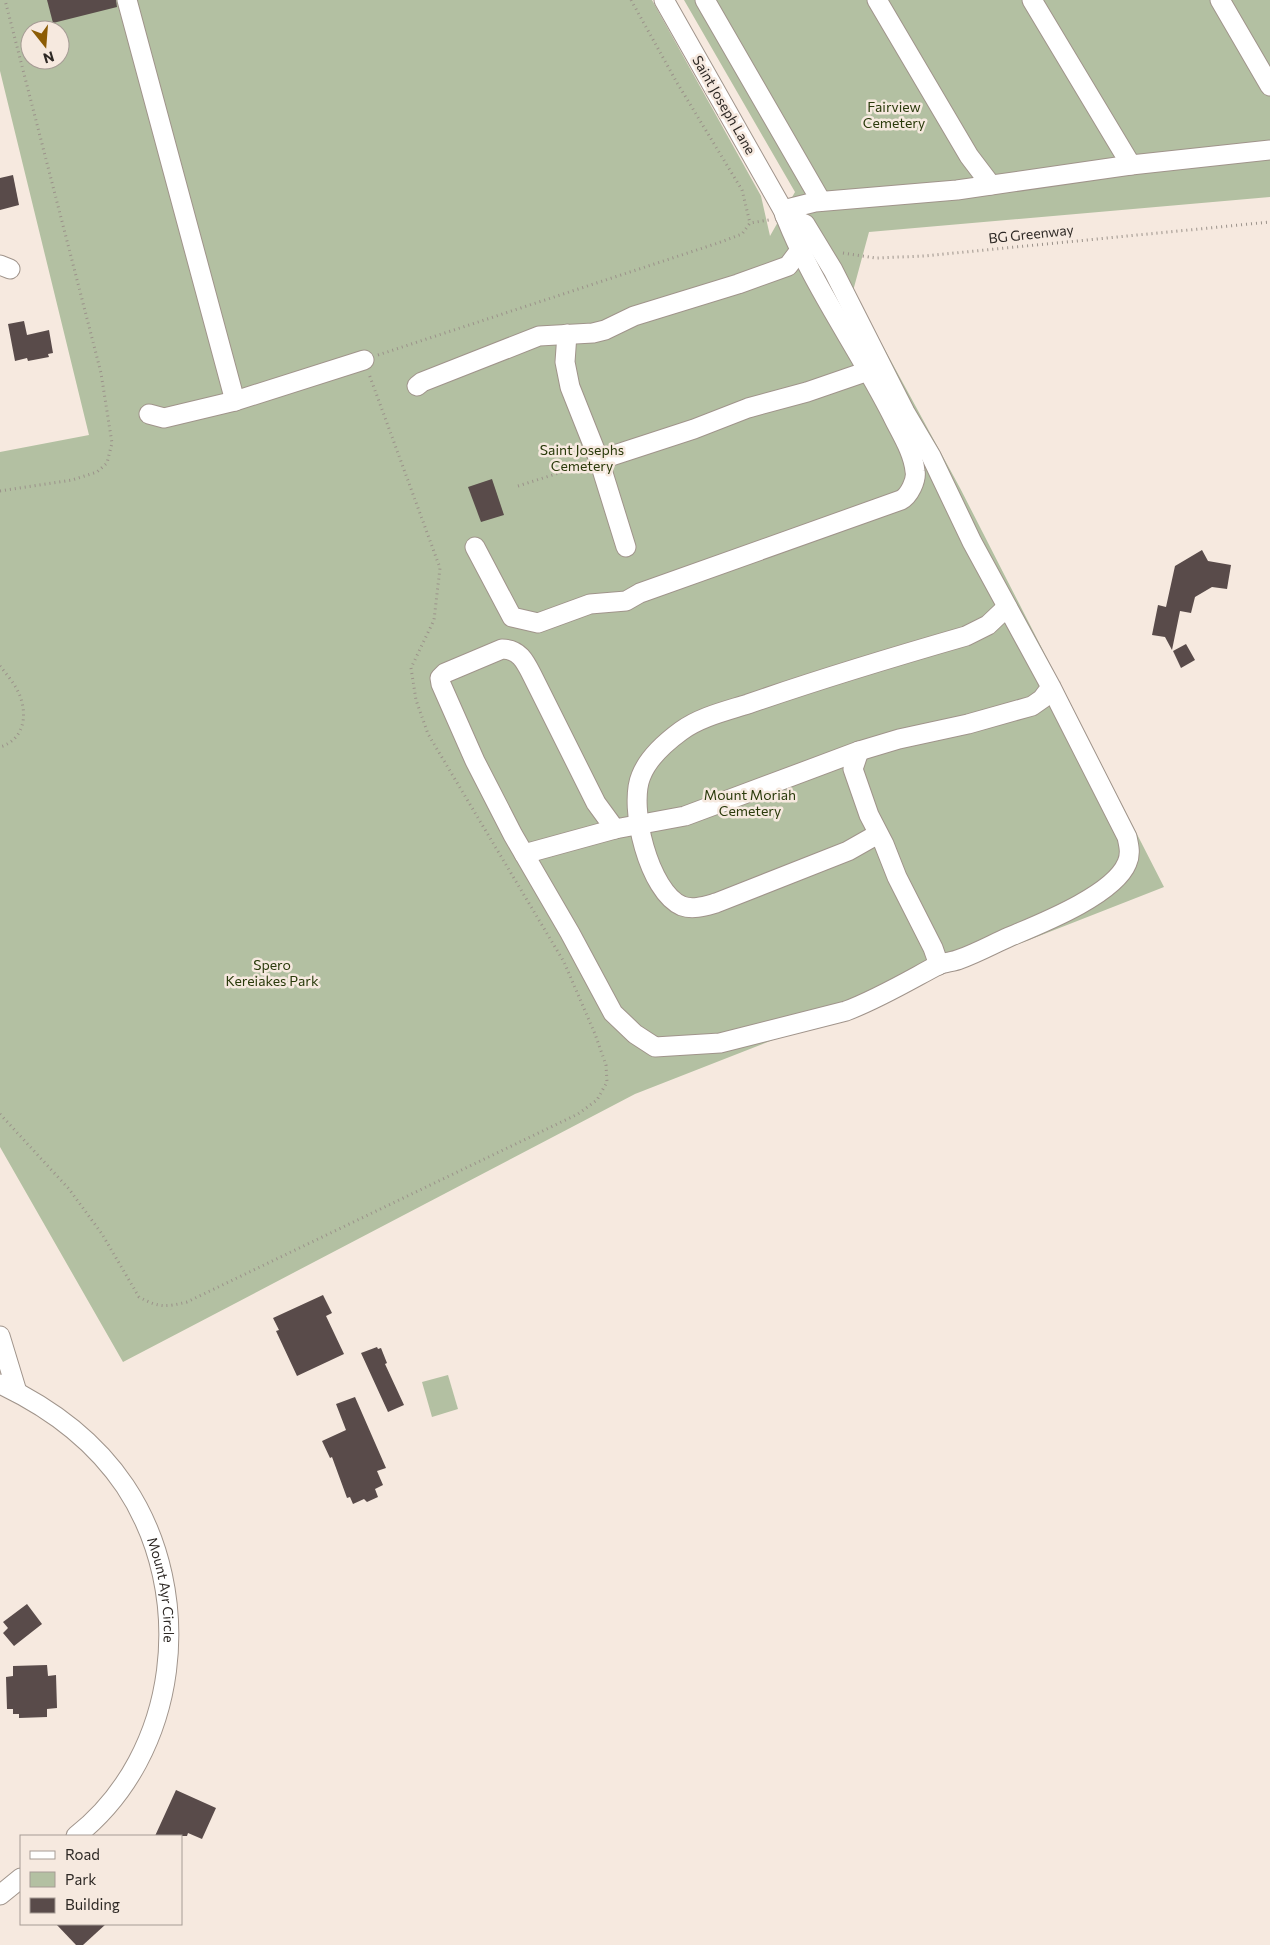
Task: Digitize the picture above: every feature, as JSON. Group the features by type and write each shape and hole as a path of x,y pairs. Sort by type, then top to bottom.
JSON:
{"street":[{"path":"127,0 235,402"},
{"name":"Saint Joseph Lane","path":"475,547 512,617 538,623 590,604 626,601 640,594 903,499 908,495 916,473 904,438 800,250 784,213 664,0"},
{"path":"705,0 820,201"},
{"path":"877,0 969,156 991,185"},
{"path":"1032,0 1131,165"},
{"path":"1220,0 1270,86"},
{"path":"784,213 820,201 957,190 1131,165 1270,150"},
{"path":"957,190 966,178 969,156"},
{"path":"615,829 596,803 526,664 516,652 509,649 502,650 474,660 446,673 440,678 475,761 513,835 613,1012 636,1034 654,1047 720,1043 846,1011 864,1004 940,965 960,959 1077,905 1111,883 1122,872 1130,854 1127,837 1051,687 972,542 931,456 905,412 833,270 805,224 784,213"},
{"path":"417,386 422,382 539,336 593,333 605,330 634,316 764,275 788,266 800,250"},
{"path":"567,334 566,370 576,404 599,460 626,547"},
{"path":"149,414 164,418 235,402 364,360"},
{"path":"599,460 694,429 748,408 807,392 868,371"},
{"path":"878,834 848,851 716,903 694,908 683,907 674,901 660,883 649,858 639,825 636,797 641,775 662,747 682,730 706,718 765,698 966,636 988,625 1007,607"},
{"path":"524,854 615,829 672,819 701,811 860,751 898,739 968,724 1032,706 1042,699 1051,687"},
{"path":"860,751 853,769 869,815 940,965"},
{"path":"0,1336 18,1392"},
{"name":"Mount Ayr Circle","path":"0,1384 36,1402 76,1431 110,1466 125,1486 141,1515 159,1558 165,1582 169,1656 166,1680 155,1722 137,1762 124,1784 106,1808 77,1835"},
{"path":"0,1895 20,1879"}],"path":[{"path":"0,491 72,480 96,472 107,463 112,443 101,373 5,0"},
{"path":"0,1114 69,1189 102,1234 139,1298 166,1307 187,1302 578,1114 597,1100 607,1082 606,1065 595,1034 564,962 428,734 416,700 411,668 434,620 440,568 364,360 742,234 750,223 750,215 742,190 676,81 631,0"},
{"path":"750,223 784,213"},
{"name":"BG Greenway","path":"839,253 876,258 924,256 1270,222"},
{"path":"518,486 599,460"},
{"path":"0,666 11,680 20,697 24,722 18,736 0,748"}],"green space":[{"path":"0,0 652,0 761,196 770,236 795,192 684,0 1270,0 1270,197 869,232 853,291 960,488 1164,887 635,1094 123,1362 0,1147 0,452 89,435 0,71"},
{"path":"448,1375 458,1409 432,1417 422,1382"}],"building":[{"path":"47,0 116,0 117,7 65,20 52,20"},
{"path":"13,175 19,205 0,210 0,178"},
{"path":"24,321 27,335 49,330 53,353 48,354 49,357 28,361 27,358 15,361 8,324"},
{"path":"492,479 504,515 481,522 468,487"},
{"path":"1202,550 1208,561 1231,565 1227,589 1212,587 1195,597 1191,613 1180,611 1172,650 1165,637 1152,635 1158,605 1166,607 1175,566"},
{"path":"1186,644 1195,660 1181,668 1173,651"},
{"path":"323,1295 332,1313 326,1316 344,1354 297,1376 276,1331 279,1330 273,1318"},
{"path":"377,1347 378,1349 381,1348 387,1363 385,1364 404,1405 388,1412 361,1353"},
{"path":"355,1397 386,1468 377,1471 383,1485 375,1489 378,1497 367,1502 364,1499 353,1504 350,1497 347,1498 332,1457 330,1458 322,1441 346,1430 336,1404"},
{"path":"27,1604 42,1624 14,1646 3,1633 8,1628 3,1622"},
{"path":"47,1665 48,1676 56,1675 57,1708 47,1709 47,1717 19,1718 19,1714 13,1714 13,1709 7,1709 6,1677 13,1676 13,1666"},
{"path":"176,1790 216,1808 202,1839 188,1833 187,1836 155,1835"},
{"path":"57,1925 105,1925 83,1945 76,1945"}],"park label":[{"name":"Fairview Cemetery","path":"894,116"},
{"name":"Saint Josephs Cemetery","path":"582,458"},
{"name":"Mount Moriah Cemetery","path":"750,804"},
{"name":"Spero Kereiakes Park","path":"272,974"}]}
